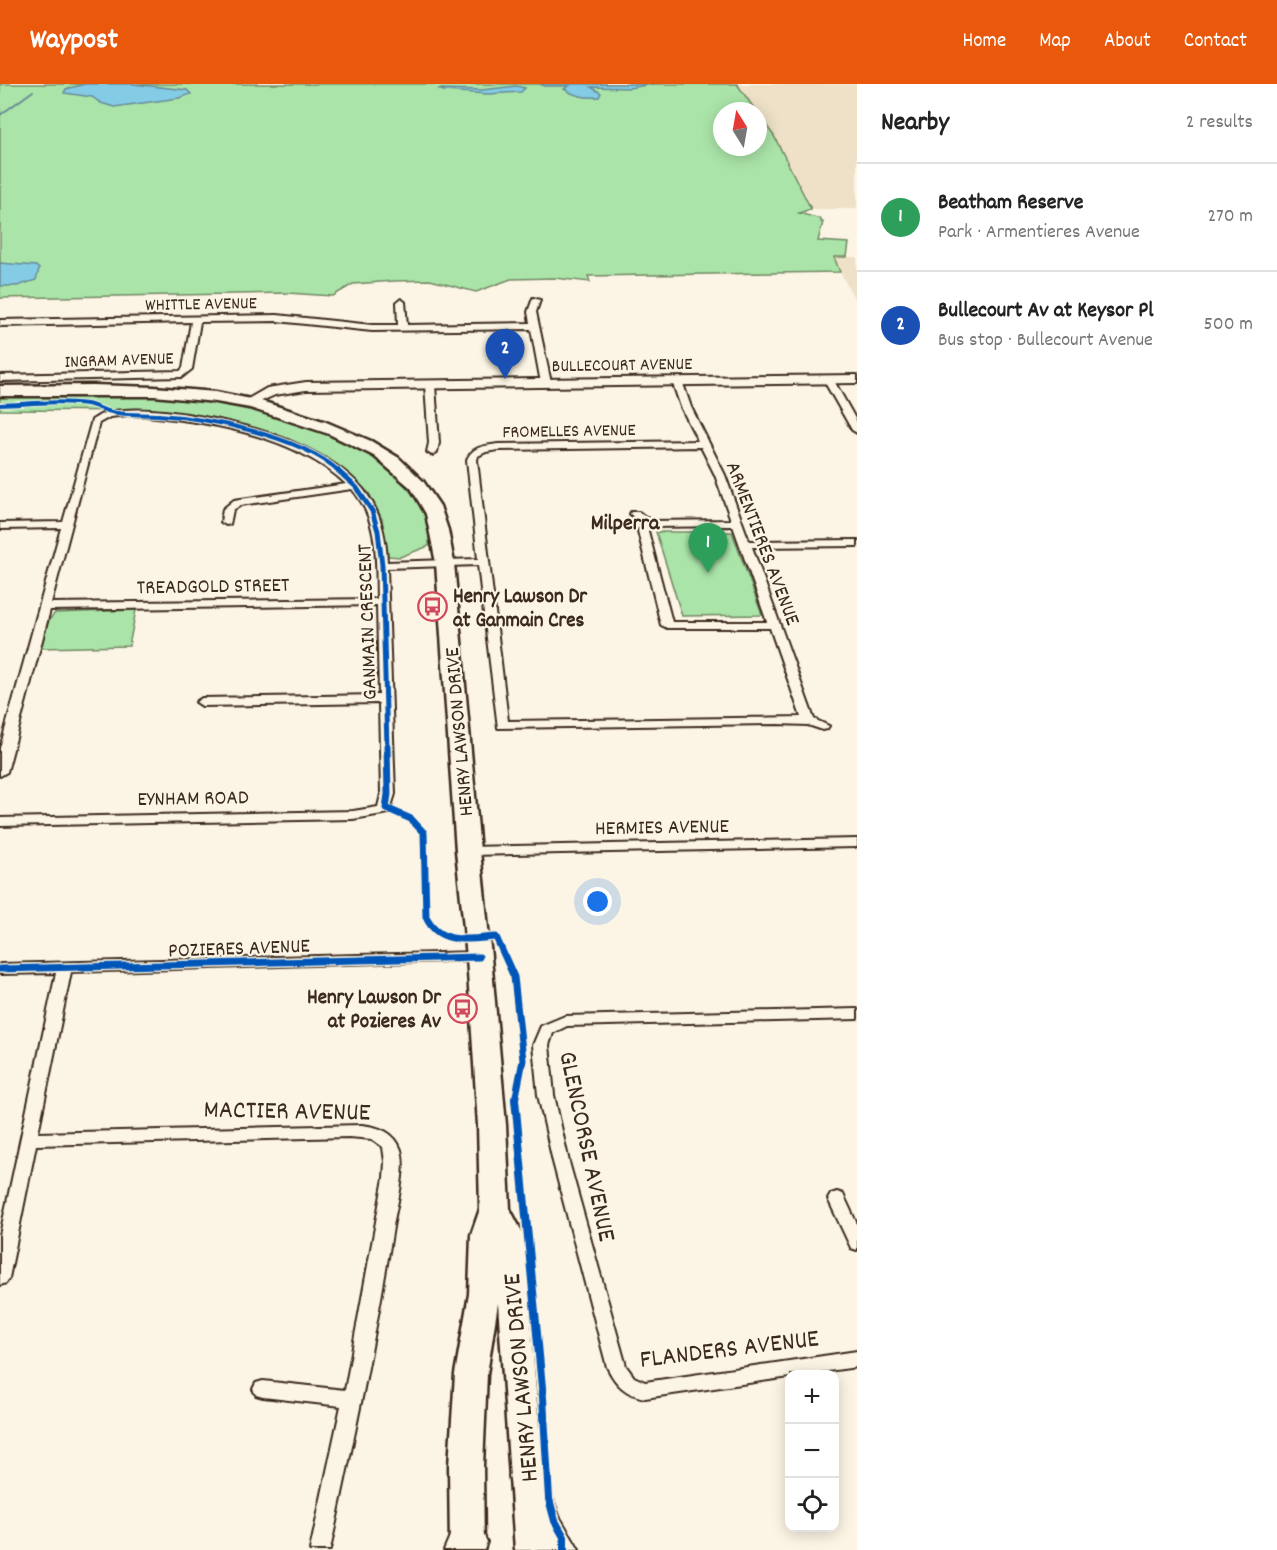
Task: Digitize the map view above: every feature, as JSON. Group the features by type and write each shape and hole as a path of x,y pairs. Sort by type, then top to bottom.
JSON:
{"highway":[{"path":"528,1476 542,1523 559,1550"}],"main road":[{"name":"BULLECOURT AVENUE","path":"248,403 265,393 282,388 857,379"},
{"name":"HENRY LAWSON DRIVE","path":"0,391 150,391 248,403 279,410 340,432 375,450 413,479 432,506 441,535 445,563 468,851 479,957 495,1209 486,1235 484,1294 471,1374 466,1466 466,1547"},
{"name":"HENRY LAWSON DRIVE","path":"495,1209 508,1234 532,1550"}],"street":[{"path":"536,300 532,309 534,326 546,383"},
{"path":"401,302 403,328"},
{"name":"WHITTLE AVENUE","path":"0,323 287,319 360,328 534,326"},
{"name":"INGRAM AVENUE","path":"0,378 182,374 187,369 196,320"},
{"path":"828,379 857,430"},
{"name":"ARMENTIERES AVENUE","path":"677,381 686,407 720,476 809,721"},
{"path":"430,385 434,443 432,453"},
{"name":"GANMAIN CRESCENT","path":"67,525 95,422 98,417 111,413 163,415 220,423 249,430 307,453 329,465 354,486 374,516 380,539 388,794 386,808"},
{"name":"FROMELLES AVENUE","path":"704,444 498,447 483,449 474,454 472,460 502,724 809,721"},
{"path":"226,522 228,509 238,502 354,486"},
{"path":"635,514 649,524 737,523"},
{"path":"649,524 643,531 667,625 774,625"},
{"path":"0,526 67,525 45,607 5,734 0,772"},
{"path":"745,544 857,543"},
{"path":"445,563 484,562"},
{"name":"GANMAIN CRESCENT","path":"382,565 445,563"},
{"name":"TREADGOLD STREET","path":"45,607 383,602"},
{"path":"202,702 385,699"},
{"path":"809,721 823,726"},
{"name":"EYNHAM ROAD","path":"0,822 353,815 376,813 386,808"},
{"name":"HERMIES AVENUE","path":"468,851 857,843"},
{"name":"POZIERES AVENUE","path":"0,969 479,957"},
{"path":"0,1278 64,968"},
{"name":"GLENCORSE AVENUE","path":"617,1367 561,1162 546,1095 541,1045 547,1030 554,1025 576,1020 857,1014"},
{"name":"MACTIER AVENUE","path":"29,1138 349,1131 372,1132 388,1141 392,1147 394,1161 380,1251 320,1550"},
{"path":"837,1199 857,1244"},
{"name":"FLANDERS AVENUE","path":"617,1367 625,1383 645,1390 857,1359"},
{"path":"263,1389 351,1399"}],"shaded area":[{"path":"737,84 857,84 857,209 811,209 767,126 767,102 750,102"},
{"path":"833,257 857,257 857,304 840,272"}],"green space":[{"path":"0,84 737,84 750,102 713,102 713,156 767,156 767,126 811,209 799,213 821,219 823,222 818,241 849,243 847,257 834,257 840,272 588,276 590,282 554,278 511,279 476,292 430,280 353,284 333,296 287,293 0,298"},
{"path":"103,394 168,397 239,408 312,428 374,458 398,478 412,493 422,509 428,526 429,546 400,557 388,556 382,519 369,493 328,459 289,440 253,427 211,418 154,411 0,410 0,395"},
{"path":"656,532 732,532 762,615 682,616"},
{"path":"136,610 129,646 41,648 49,620 55,613"}],"water":[{"path":"85,84 133,84 187,90 191,94 179,98 114,107 92,97 64,93 66,89"},
{"path":"540,84 653,84 629,88 591,87 601,93 599,97 594,97 580,96 564,89 569,86"},
{"path":"516,86 525,88 521,92 488,94 438,89 482,90"},
{"path":"0,263 36,266 39,269 36,280 17,286 0,286"}],"waterway":[{"path":"0,115 33,91"}],"cycle path":[{"path":"0,405 76,403 113,413 163,415 220,424 281,440 309,452 335,468 356,487 375,517 381,544 382,565 388,794 386,808 411,819 424,833 426,917 430,927 445,937 455,939 496,937 514,977 523,1060 515,1095 515,1116 543,1398 549,1499 555,1521 564,1537 564,1550"},
{"path":"0,969 479,957"}],"place":[{"name":"Bullecourt Av at Keysor Pl","path":"505,379"},
{"name":"Beatham Reserve","path":"708,573"},
{"name":"Henry Lawson Dr at Ganmain Cres","path":"432,607"},
{"name":"Henry Lawson Dr at Pozieres Av","path":"462,1008"}],"district":[{"name":"Milperra","path":"625,521"}]}
